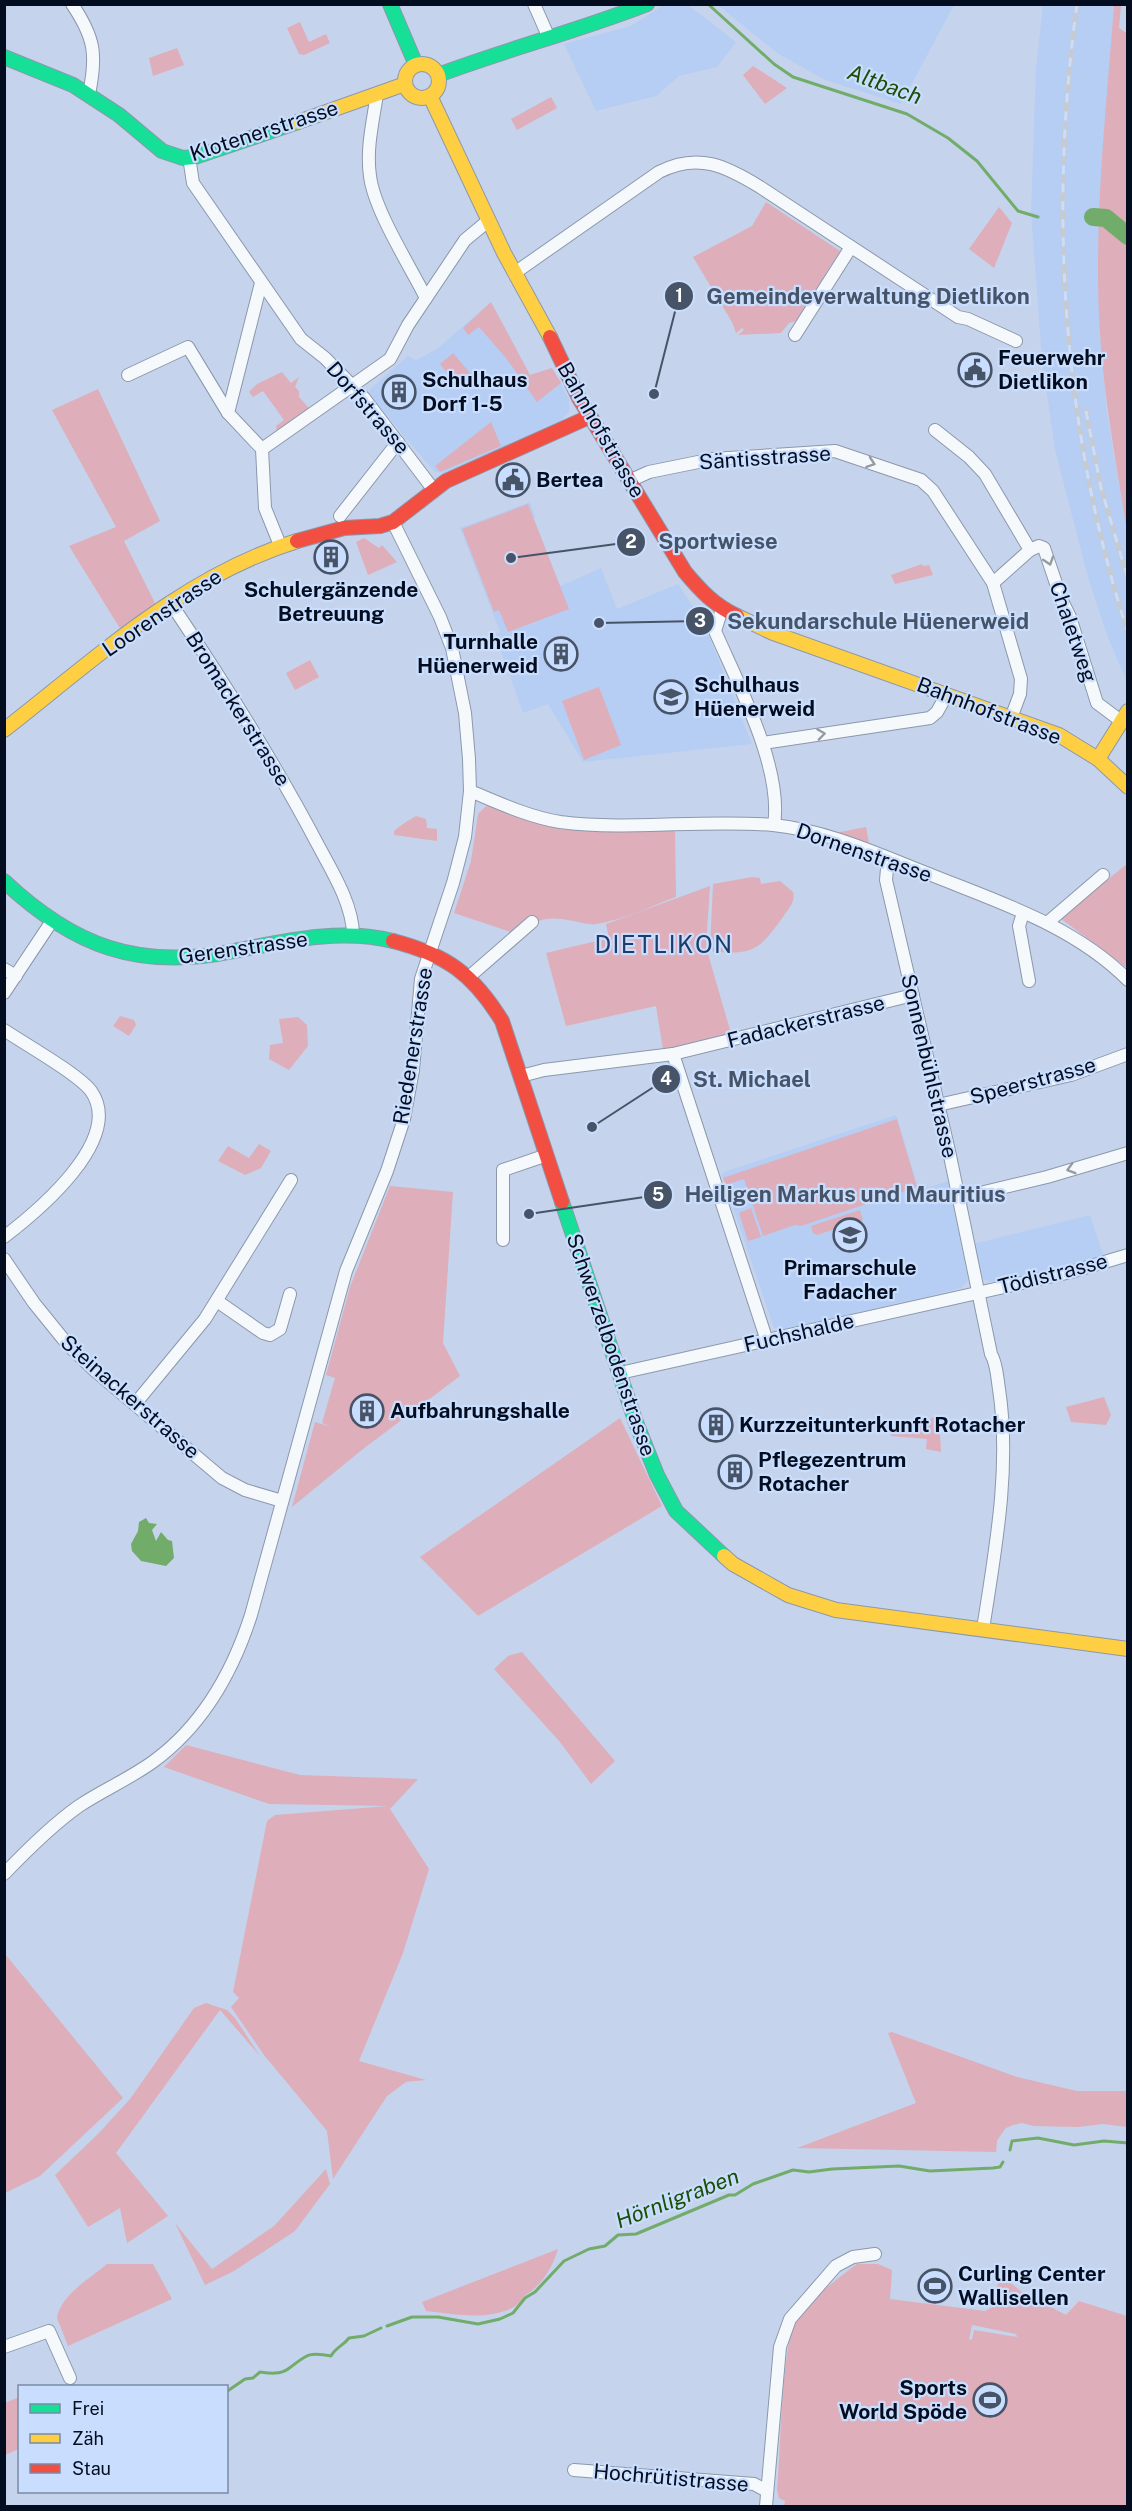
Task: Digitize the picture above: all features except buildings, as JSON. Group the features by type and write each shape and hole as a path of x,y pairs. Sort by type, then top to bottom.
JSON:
{"street":[{"path":"72,4 92,40 93,73 89,94"},
{"path":"390,4 416,65"},
{"path":"534,4 549,38"},
{"path":"438,75 490,55 612,19 647,4"},
{"name":"Klotenerstrasse","path":"4,57 74,85 166,153 189,157 405,84"},
{"path":"426,64 438,75 439,85 430,96 414,96 405,84 407,72 416,65 426,64"},
{"path":"378,94 369,150 370,180 378,206 426,298"},
{"name":"Bahnhofstrasse","path":"430,96 488,220 590,417 685,572 704,595 722,609 773,633 1059,735 1098,759 1128,787"},
{"name":"Dorfstrasse","path":"189,157 191,180 302,339 353,386 433,489"},
{"path":"516,272 659,172 690,163 716,164 736,172 958,317 968,319 1016,341"},
{"path":"262,449 390,359 408,324 465,240 488,220"},
{"path":"795,335 851,247"},
{"path":"228,413 261,283"},
{"path":"128,375 188,347 228,413 262,449 265,508 280,545"},
{"path":"433,489 590,417"},
{"name":"Chaletweg","path":"935,430 969,457 985,474 1030,550 1039,546 1044,548 1097,703 1124,716"},
{"path":"340,516 398,442"},
{"name":"Säntisstrasse","path":"629,481 649,472 713,459 835,451 921,480 928,485 993,583 1021,679 1020,694 1011,718"},
{"name":"Loorenstrasse","path":"4,730 170,602 220,571 280,545 335,530 380,526 393,522 433,489"},
{"name":"Riedenerstrasse","path":"4,1874 69,1814 162,1755 182,1736 209,1704 241,1647 346,1271 387,1171 404,1119 413,1070 421,980 428,952 456,872 465,837 470,791 465,713 452,648 440,617 393,522"},
{"path":"993,583 1030,550"},
{"name":"Bromackerstrasse","path":"170,602 257,734 304,818 342,895 353,935"},
{"path":"722,609 715,631 763,743 777,809 774,825"},
{"path":"763,743 930,718 937,712 947,694"},
{"path":"1098,759 1124,716"},
{"name":"Dornenstrasse","path":"470,791 526,813 560,822 603,825 718,823 774,825 804,830 888,858 1047,923 1085,944 1112,964 1128,980"},
{"name":"Sonnenbühlstrasse","path":"888,858 886,880 959,1198 991,1353 995,1361 999,1390 1002,1460 999,1514 983,1629"},
{"path":"1047,923 1103,875"},
{"name":"Gerenstrasse","path":"4,881 52,921 86,939 109,948 168,959 231,953 297,939 353,935 404,944 428,952"},
{"path":"1023,913 1018,926 1029,981"},
{"path":"4,993 52,921"},
{"path":"470,976 532,922"},
{"name":"Schwerzelbodenstrasse","path":"428,952 470,976 485,992 497,1011 521,1076 647,1454 667,1492 682,1506 695,1529 733,1564 788,1595 836,1610 1128,1649"},
{"path":"4,969 16,976"},
{"name":"Fadackerstrasse","path":"521,1076 544,1070 673,1054 913,995"},
{"path":"4,1030 85,1085 96,1099 99,1119 97,1132 91,1145 64,1182 38,1209 4,1237"},
{"path":"673,1054 766,1341"},
{"name":"Speerstrasse","path":"938,1105 1071,1075 1128,1054"},
{"path":"959,1198 1047,1177 1128,1153"},
{"path":"503,1240 502,1170 547,1155"},
{"path":"135,1404 194,1333 217,1301 291,1180"},
{"name":"Tödistrasse","path":"978,1293 1071,1272 1128,1255"},
{"name":"Steinackerstrasse","path":"4,1259 45,1318 68,1345 135,1404 229,1483 282,1501"},
{"name":"Fuchshalde","path":"620,1373 978,1293"},
{"path":"217,1301 263,1333 270,1335 280,1329 290,1294"},
{"path":"766,2506 780,2347 789,2319 836,2266 853,2257 875,2254"},
{"path":"4,2347 49,2331 55,2339 70,2378"},
{"name":"Hochrütistrasse","path":"574,2469 754,2484 767,2491"}],"shaded area":[{"path":"665,4 688,5 736,42 717,67 679,76 656,96 596,111 564,44 631,26"},
{"path":"718,5 954,5 901,104 825,80 777,53"},
{"path":"1043,5 1114,5 1100,206 1100,332 1107,414 1127,533 1127,682 1107,635 1089,581 1055,450 1042,360 1031,212 1036,67"},
{"path":"1114,5 1121,5 1119,28 1128,34 1127,533 1104,384 1098,292 1101,169"},
{"path":"300,22 309,42 326,34 330,43 304,55 299,54 287,28"},
{"path":"177,48 184,65 153,76 149,58"},
{"path":"753,66 787,88 765,104 743,75"},
{"path":"551,97 557,108 517,130 511,119"},
{"path":"766,202 840,251 796,321 789,323 781,333 738,335 744,330 742,328 736,333 732,322 693,257 752,226"},
{"path":"999,207 1012,223 994,268 969,249"},
{"path":"491,302 530,375 552,368 569,399 569,412 558,423 444,473 435,472 369,395 369,390 408,356 416,360 437,349"},
{"path":"491,302 530,375 552,368 561,383 537,402 506,358 479,327 468,335 463,328"},
{"path":"453,353 474,378 461,389 440,364"},
{"path":"282,372 291,383 299,377 295,387 299,391 299,397 310,409 277,431 276,426 284,420 263,391 253,397 249,392 257,384"},
{"path":"98,389 160,521 124,541 156,605 121,630 69,546 116,527 52,410"},
{"path":"491,422 501,446 440,472 435,466"},
{"path":"530,502 534,519 560,586 601,568 617,609 678,584 698,614 711,641 752,744 583,762 548,704 523,713 495,634 500,632 460,528"},
{"path":"528,504 569,609 508,632 499,610 494,612 462,529"},
{"path":"364,538 379,548 382,545 397,562 368,575 356,542"},
{"path":"922,564 923,566 929,565 933,575 895,584 891,575"},
{"path":"310,660 319,677 295,690 286,673"},
{"path":"599,687 621,745 584,760 562,701"},
{"path":"486,806 563,830 675,831 676,897 606,922 592,924 553,918 532,924 517,934 454,913 471,861 478,814"},
{"path":"416,816 426,819 427,828 437,829 437,841 394,835 394,831 402,824"},
{"path":"866,827 869,843 835,833"},
{"path":"1127,864 1127,968 1060,918"},
{"path":"752,877 760,878 761,884 780,881 793,892 791,905 768,936 756,947 739,952 714,952 710,948 713,884"},
{"path":"710,886 706,947 730,1030 728,1037 663,1050 656,1006 566,1026 546,953 609,938 606,924"},
{"path":"120,1016 134,1020 136,1025 129,1036 113,1026"},
{"path":"298,1017 307,1025 308,1046 289,1070 269,1059 270,1045 283,1043 279,1019"},
{"name":"Primarschule Fadacher","path":"896,1115 919,1190 948,1181 968,1280 961,1288 922,1298 780,1330 774,1328 722,1175 724,1172"},
{"path":"897,1119 917,1187 801,1226 795,1225 763,1236 744,1179 726,1185 723,1178"},
{"path":"259,1144 271,1151 261,1168 245,1175 218,1161 228,1146 249,1158"},
{"path":"390,1186 453,1192 443,1343 460,1376 363,1449 292,1507 315,1422 332,1427 322,1423 335,1378 326,1375 350,1287"},
{"path":"751,1208 761,1237 748,1241 739,1213"},
{"path":"860,1210 863,1220 817,1235 813,1233 811,1226"},
{"path":"1090,1215 1103,1255 1065,1267 990,1282 979,1277 973,1244"},
{"path":"1104,1397 1111,1415 1106,1425 1071,1422 1066,1407"},
{"path":"939,1415 941,1452 926,1449 927,1439 891,1436 890,1427 915,1425"},
{"path":"620,1418 662,1506 478,1616 420,1557"},
{"path":"146,1518 149,1523 157,1524 152,1530 156,1541 161,1532 172,1541 174,1558 166,1566 141,1561 132,1551 131,1544 138,1531 139,1522"},
{"path":"522,1652 615,1761 591,1784 560,1742 494,1669 508,1656"},
{"path":"186,1745 300,1775 418,1779 390,1809 429,1869 403,1953 359,2061 426,2080 406,2082 387,2096 333,2179 327,2131 264,2055 231,2007 239,1998 233,1992 267,1821 275,1815 388,1806 269,1804 164,1767"},
{"path":"5,1954 123,2098 40,2176 5,2193"},
{"path":"206,2003 227,2010 235,2018 260,2056 220,2010 116,2153 168,2216 127,2243 120,2208 88,2227 55,2175 99,2133 130,2099 194,2008"},
{"path":"892,2032 1017,2077 1077,2091 1127,2091 1127,2127 1103,2124 1078,2127 1034,2126 1022,2123 1006,2128 997,2141 996,2152 797,2148 916,2103 888,2033"},
{"path":"326,2169 330,2184 295,2231 234,2271 205,2285 175,2223 212,2269 274,2226"},
{"path":"558,2249 543,2280 516,2306 504,2311 482,2315 448,2314 426,2311 422,2302"},
{"path":"107,2264 153,2264 172,2299 68,2346 57,2318 60,2309 70,2294"},
{"name":"Sports World Spöde","path":"857,2264 878,2264 892,2270 890,2299 985,2311 996,2305 993,2294 1002,2276 1022,2292 1066,2315 1079,2301 1127,2316 1127,2506 784,2506 785,2501 779,2498 777,2490 785,2372 792,2329 798,2317 811,2302","holes":["972,2325 1016,2334 1017,2337 974,2330 972,2339 969,2340"]},
{"path":"18,2397 18,2449 5,2455 5,2403"}],"waterway":[{"name":"Altbach","path":"708,4 774,64 793,77 907,114 948,138 977,161 1018,211 1038,217"},
{"name":"Altbach","path":"1093,217 1106,218 1128,236"},
{"name":"Hörnligraben","path":"1010,2150 1012,2141 1038,2138 1074,2145 1104,2141 1128,2143"},
{"name":"Hörnligraben","path":"387,2326 412,2317 438,2317 478,2324 500,2319 513,2313 525,2298 535,2292 564,2261 589,2249 605,2246 618,2235 636,2234 729,2195 735,2195 753,2184 793,2170 809,2172 899,2166 930,2171 993,2168 1000,2167 1003,2162"},
{"path":"228,2391 260,2372 285,2371 312,2354 331,2356 349,2338 364,2336 381,2328"}],"railway":[{"path":"1077,4 1068,83 1064,163 1063,242 1067,322 1076,401 1089,479 1106,557 1128,633"},
{"path":"1086,411 1101,488 1128,579"}],"traffic: fast":[{"path":"390,4 416,65"},
{"path":"438,75 647,4"},
{"path":"4,57 73,85 119,115 162,151 183,158 195,157 298,122"},
{"path":"4,881 56,922 82,937 109,948 138,955 168,958 200,956 313,937 353,936 393,941"},
{"path":"562,1202 635,1420 657,1475 676,1511 724,1556"}],"traffic: slow":[{"path":"422,64 434,69 439,81 434,93 422,98 410,93 405,81 410,69 422,64"},
{"path":"298,122 405,84"},
{"path":"430,96 504,253 550,337"},
{"path":"4,730 107,648 179,597 216,575 256,556 297,541"},
{"path":"737,616 773,633 1059,735 1098,759 1128,787"},
{"path":"1098,759 1128,711"},
{"path":"724,1556 733,1564 788,1595 836,1610 1128,1649"}],"traffic: jam":[{"path":"550,337 579,398 685,572 708,597 737,616"},
{"path":"297,541 344,528 380,526 393,522 446,481 589,417"},
{"path":"393,941 429,953 457,969 480,991 502,1021 562,1202"}],"place":[{"name":"Feuerwehr Dietlikon","path":"975,370"},
{"name":"Schulhaus Dorf 1-5","path":"399,392"},
{"name":"Gemeindeverwaltung Dietlikon","path":"654,394"},
{"name":"Bertea","path":"513,480"},
{"name":"Schulergänzende Betreuung","path":"331,557"},
{"name":"Sportwiese","path":"511,558"},
{"name":"Sekundarschule Hüenerweid","path":"599,623"},
{"name":"Turnhalle Hüenerweid","path":"561,654"},
{"name":"Schulhaus Hüenerweid","path":"671,697"},
{"name":"St. Michael","path":"592,1127"},
{"name":"Heiligen Markus und Mauritius","path":"529,1214"},
{"name":"Primarschule Fadacher","path":"850,1235"},
{"name":"Aufbahrungshalle","path":"367,1411"},
{"name":"Kurzzeitunterkunft Rotacher","path":"716,1425"},
{"name":"Pflegezentrum Rotacher","path":"735,1472"},
{"name":"Curling Center Wallisellen","path":"935,2286"},
{"name":"Sports World Spöde","path":"990,2400"}],"district":[{"name":"DIETLIKON","path":"664,945"}]}
